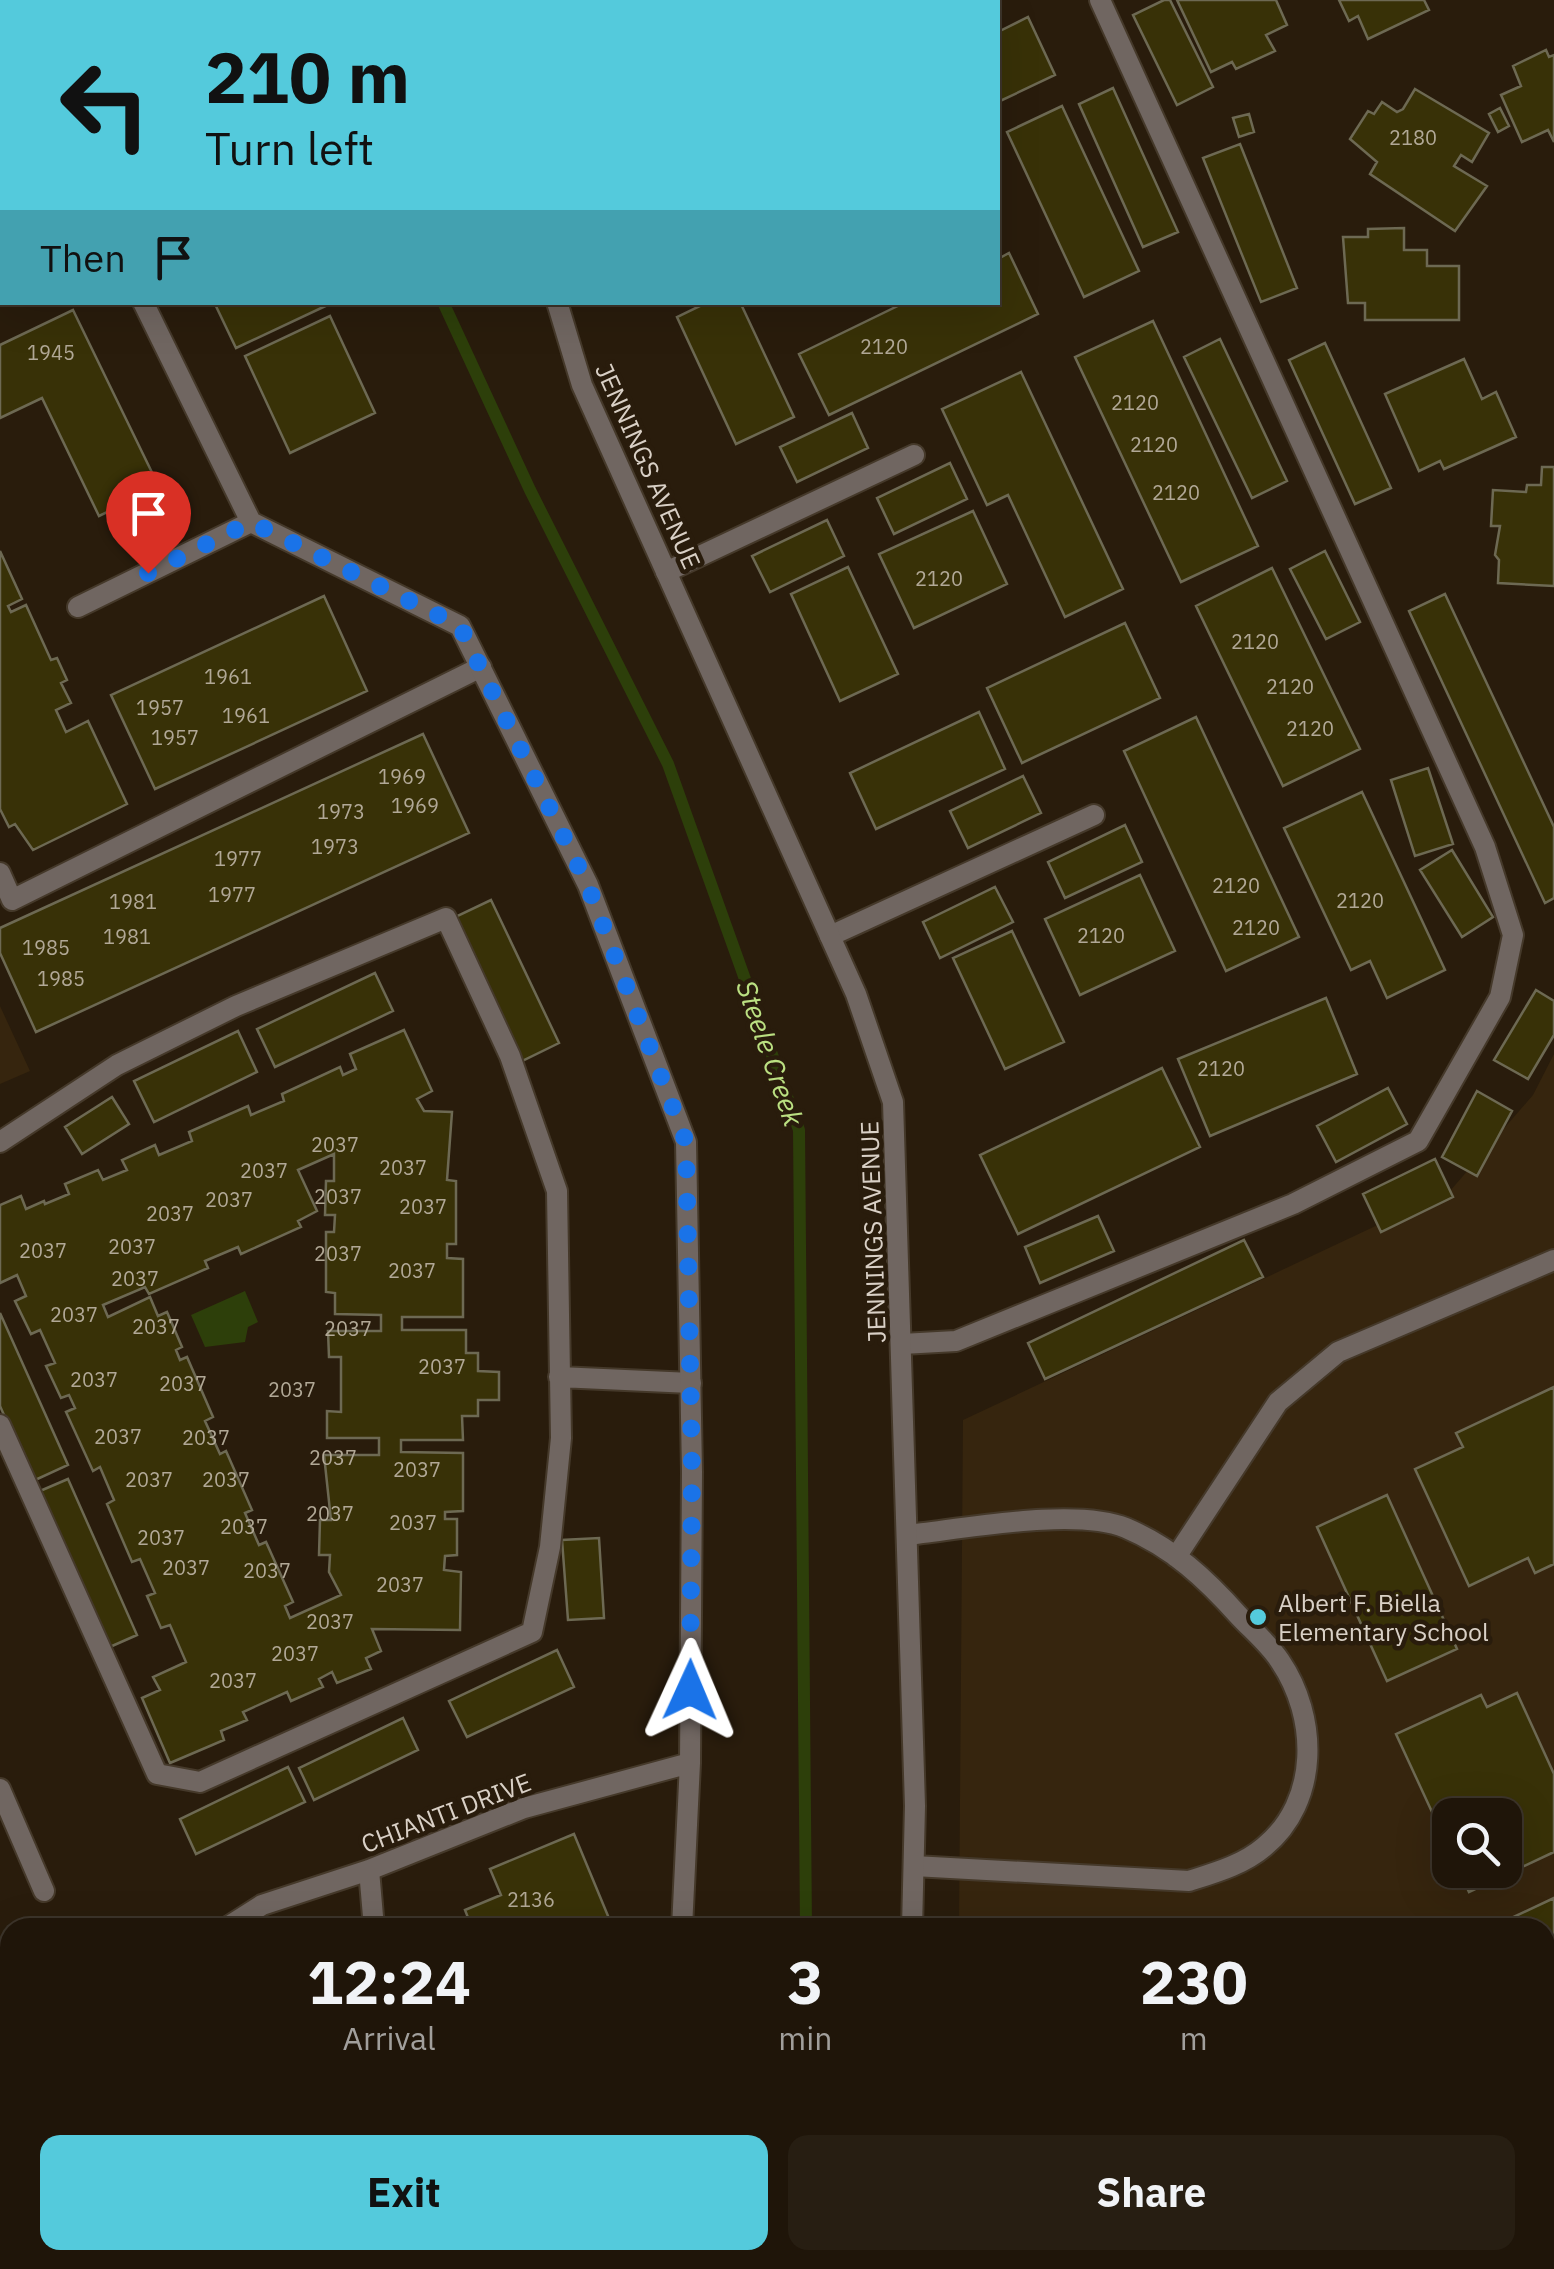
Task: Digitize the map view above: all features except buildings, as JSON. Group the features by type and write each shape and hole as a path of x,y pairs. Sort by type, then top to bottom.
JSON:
{"street":[{"path":"902,1344 956,1341 1294,1204 1418,1141 1500,997 1513,935 1485,847 1100,0"},
{"path":"144,305 251,522 460,626 588,886 686,1142 691,1383 690,1763 682,1918"},
{"name":"JENNINGS AVENUE","path":"558,305 582,386 856,994 893,1102 908,1536 912,1918"},
{"path":"666,572 914,455"},
{"path":"78,606 251,522"},
{"path":"0,874 12,900 481,667"},
{"path":"830,936 1094,815"},
{"path":"0,1142 116,1066 236,1006 446,918 510,1056 558,1191 560,1438 550,1547 532,1632 200,1782 156,1774 0,1425"},
{"path":"1176,1556 1278,1402 1338,1352 1554,1260"},
{"path":"559,1377 691,1383"},
{"path":"908,1536 1046,1519 1123,1527 1176,1556 1195,1568 1280,1662 1304,1716 1308,1770 1297,1806 1265,1846 1229,1868 1188,1881 914,1866"},
{"name":"CHIANTI DRIVE","path":"242,1918 262,1905 369,1870 524,1808 690,1763"},
{"path":"0,1789 44,1891"},
{"path":"369,1870 373,1918"}],"shaded area":[{"path":"0,1006 30,1071 0,1084"},
{"name":"Albert F. Biella Elementary School","path":"1554,1054 1554,1918 959,1918 963,1420 1450,1191 1533,1095"},
{"path":"245,1291 258,1322 248,1327 245,1342 205,1347 191,1315"}],"waterway":[{"name":"Steele Creek","path":"444,305 530,490 668,764 799,1130 806,1918"}],"place":[{"name":"Albert F. Biella Elementary School","path":"1258,1617"}],"route":[{"path":"148,573 251,522 460,626 588,886 686,1142 692,1472 690,1690"}]}
